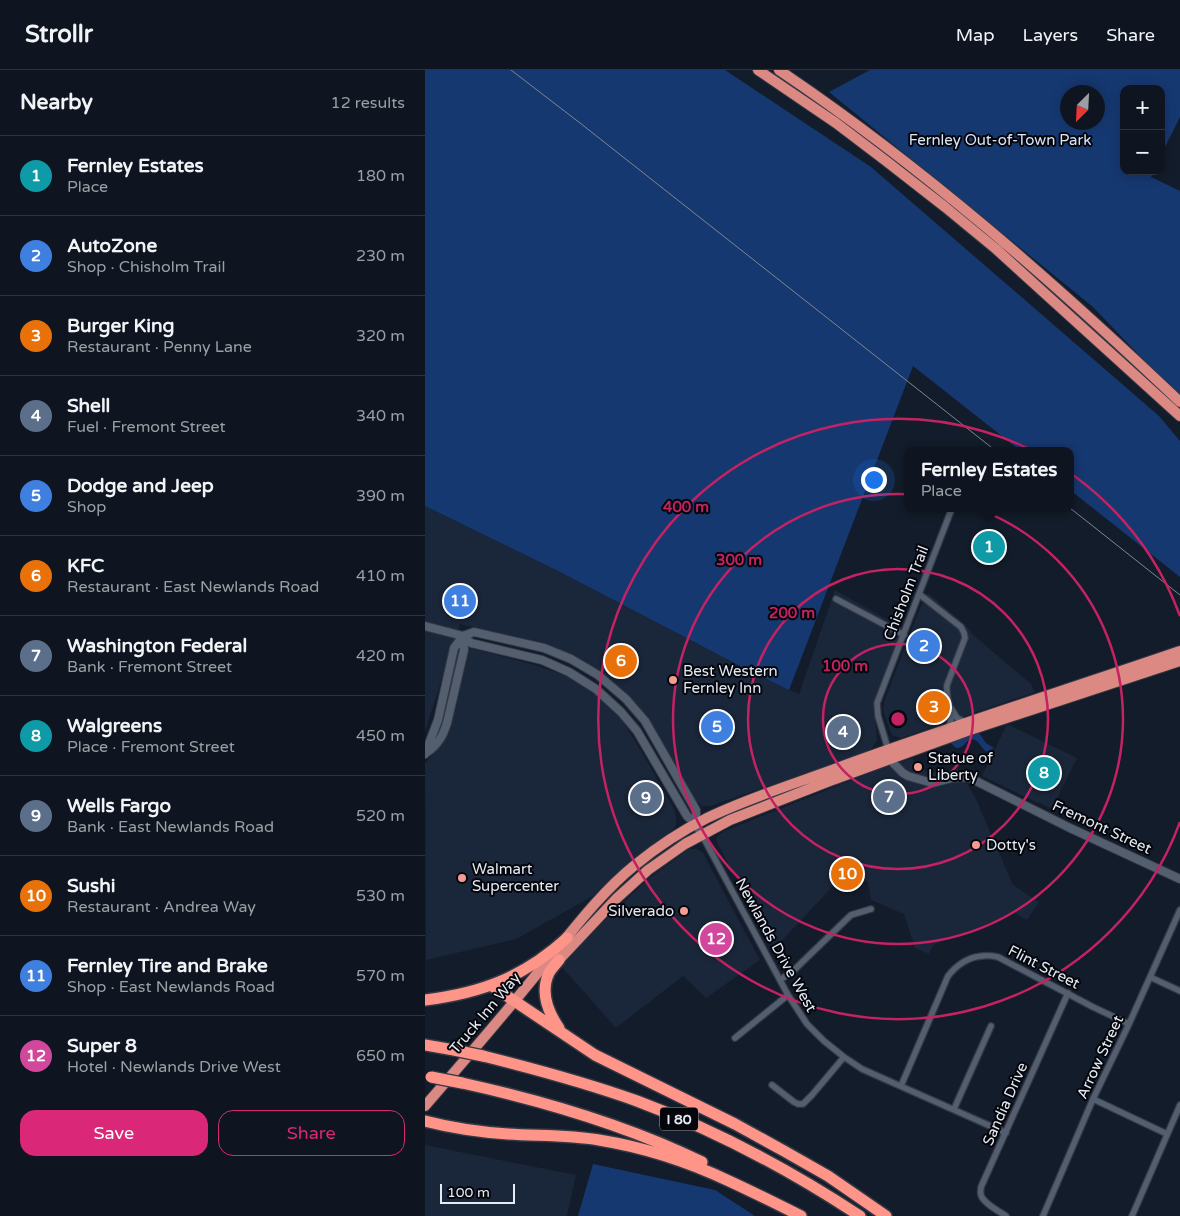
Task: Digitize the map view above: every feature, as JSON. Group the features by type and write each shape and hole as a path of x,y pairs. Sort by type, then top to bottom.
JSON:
{"highway":[{"path":"758,70 886,160 932,197 991,246 1180,416"},
{"path":"779,70 882,143 963,207 1026,261 1180,402"},
{"path":"932,197 963,207"},
{"path":"963,207 964,214 984,232 989,238 991,246"},
{"path":"1118,360 1122,358 1130,362 1163,386"},
{"path":"561,1032 551,1017 547,1005 545,986 549,972 606,909 641,876 672,852 745,814 827,782 948,728 1180,651"},
{"path":"889,754 983,726 1180,661"},
{"name":"Truck Inn Way","path":"425,1106 604,894 655,849 696,824 758,796 889,754"},
{"path":"425,1000 456,996 492,986 527,969 549,954 567,938"},
{"path":"515,1001 559,960"},
{"path":"492,986 595,1055 735,1124 808,1164 886,1216"},
{"name":"I 80","path":"425,1045 483,1056 551,1073 637,1101 773,1163 860,1216"},
{"name":"I 80","path":"428,1077 511,1094 554,1106 636,1134 723,1172 802,1216"},
{"path":"425,1121 461,1129 509,1134 565,1136 638,1148 671,1158 728,1180 802,1216"}],"street":[{"name":"Chisholm Trail","path":"878,716 877,702 950,512"},
{"path":"919,594 961,627 965,633 965,638 946,692 951,720 948,728"},
{"path":"836,599 903,635"},
{"path":"425,626 463,636 471,643 533,658 561,668 579,677 596,689 621,712 637,731 687,816 696,824 702,835"},
{"path":"425,753 438,720 454,648 463,636 474,632 525,643 553,651 581,664 617,690 637,711 645,721 696,810 696,824"},
{"path":"561,668 565,664 581,664"},
{"path":"950,706 957,718 966,722"},
{"name":"Fremont Street","path":"878,716 889,754 903,773 908,776 932,783 951,778 969,778 1180,879"},
{"name":"Newlands Drive West","path":"702,835 788,994 807,1024 824,1042 862,1069 1006,1133"},
{"path":"780,980 793,971 851,915 871,909"},
{"name":"Arrow Street","path":"1043,1216 1093,1099 1180,910"},
{"name":"Flint Street","path":"901,1086 948,976 962,962 981,956 998,957 1129,1024"},
{"path":"1150,976 1180,992"},
{"name":"Sandia Drive","path":"1006,1216 982,1198 980,1195 983,1183 1068,993"},
{"path":"735,1038 788,994"},
{"path":"954,1109 991,1026"},
{"path":"772,1085 794,1102 803,1104 843,1057"},
{"path":"1093,1099 1167,1134"},
{"path":"1133,1216 1180,1105"}],"shaded area":[{"path":"425,506 562,573 742,667 799,694 835,590 902,628 874,702 877,741 865,753 710,806 702,806 696,801 638,706 621,688 575,656 552,647 460,624 425,731"},
{"path":"928,593 963,623 971,633 1031,684 1035,692 901,738 892,735 883,708 920,608"},
{"path":"467,647 567,676 598,696 620,717 641,751 674,809 676,825 673,830 634,859 593,896 516,939 426,960 425,764 444,739"},
{"path":"1007,724 1077,758 1052,809 982,776"},
{"path":"913,758 914,765 926,771 938,773 958,769 976,799 1013,885 1039,902 1027,920 1015,913 933,945 929,954 915,948 904,914 871,900 868,882 859,878 834,885 774,949 716,838 727,830 882,768"},
{"path":"689,849 697,849 703,853 760,960 706,998 683,976 616,1028 559,964 647,880"},
{"path":"425,1145 576,1175 567,1216 425,1216"}],"green space":[{"path":"425,70 725,70 871,167 1159,416 1180,441 1180,577 1074,493 1074,447 1016,447 913,366 789,690 562,573 425,506"},
{"name":"Fernley Out-of-Town Park","path":"870,70 1180,70 1180,117 1165,147 1165,85 1120,85 1120,175 1152,175 1151,177 1180,191 1180,398 1093,307 829,92"},
{"path":"979,733 986,743 994,748 987,752 973,739 970,739 958,748 950,742"},
{"path":"593,1164 715,1190 755,1216 578,1216"}],"railway":[{"path":"511,70 991,447"},
{"path":"1074,511 1180,595"}],"place":[{"name":"Fernley Estates","path":"989,547"},
{"name":"Fernley Tire and Brake","path":"460,601"},
{"name":"AutoZone","path":"924,646"},
{"name":"KFC","path":"621,661"},
{"name":"Best Western Fernley Inn","path":"673,680"},
{"name":"Burger King","path":"934,707"},
{"name":"Dodge and Jeep","path":"717,727"},
{"name":"Shell","path":"843,732"},
{"name":"Statue of Liberty","path":"918,767"},
{"name":"Walgreens","path":"1044,773"},
{"name":"Washington Federal","path":"889,797"},
{"name":"Wells Fargo","path":"646,798"},
{"name":"Dotty's","path":"976,845"},
{"name":"Sushi","path":"847,874"},
{"name":"Walmart Supercenter","path":"462,878"},
{"name":"Silverado","path":"684,911"},
{"name":"Super 8","path":"716,939"}]}
